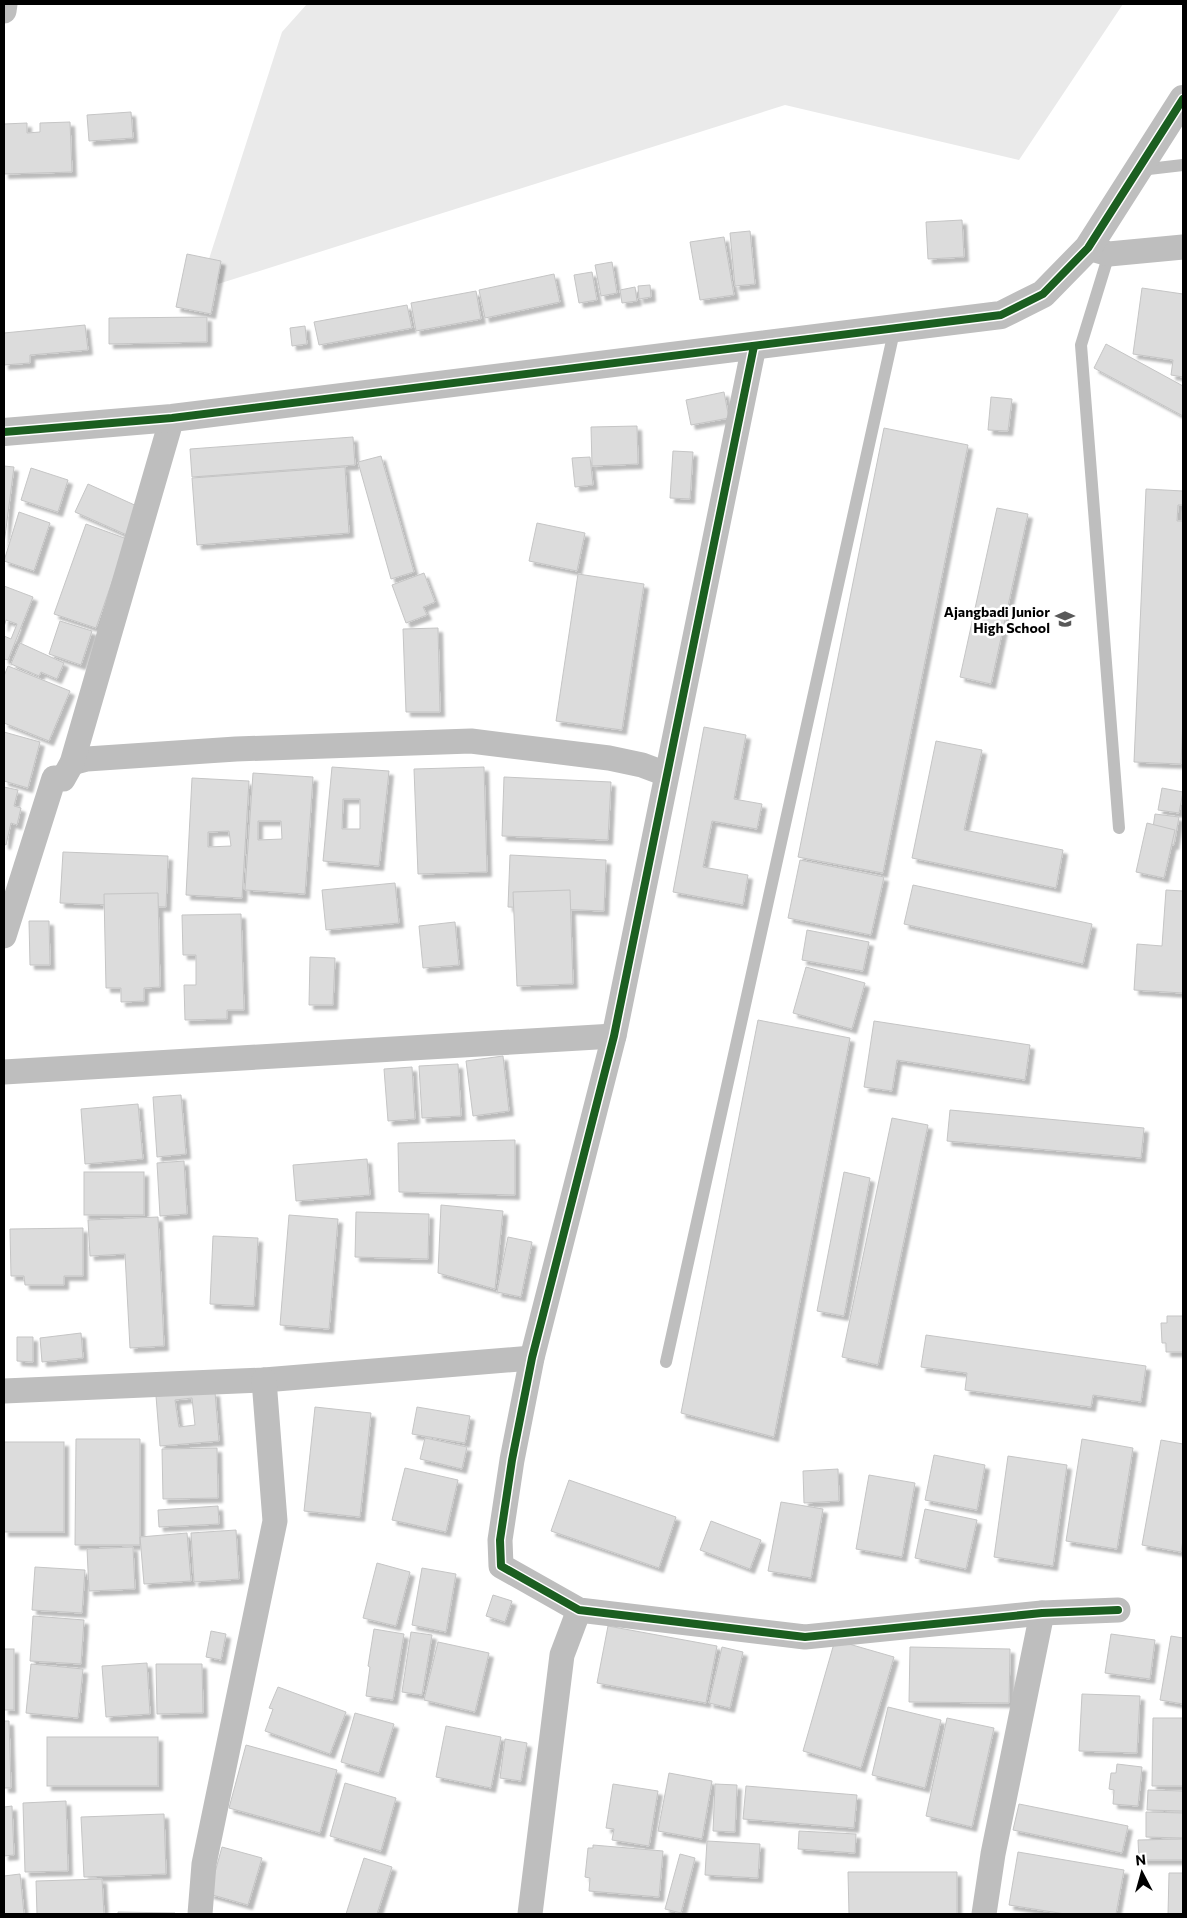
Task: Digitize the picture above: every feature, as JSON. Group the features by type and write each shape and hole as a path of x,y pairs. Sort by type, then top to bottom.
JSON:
{"street":[{"path":"4,11 5,4"},
{"path":"4,432 172,418 1001,315 1043,294 1098,251 1138,170 1183,99"},
{"path":"1098,251 1183,248"},
{"path":"754,346 614,1036 532,1358 512,1460 500,1540 501,1566 579,1610 805,1637 1042,1613 1118,1610"},
{"path":"4,936 54,778 63,779 72,763 172,418"},
{"path":"72,763 87,759 226,750 471,741 609,758 642,765 666,774"},
{"path":"4,1072 614,1036"},
{"path":"4,1391 264,1380 532,1358"},
{"path":"200,1914 204,1864 275,1521 264,1380"},
{"path":"530,1914 562,1655 579,1610"},
{"path":"984,1914 993,1854 1042,1613"}],"lane":[{"path":"1138,170 1183,165"},
{"path":"1098,251 1081,345 1119,828"},
{"path":"666,1362 895,327"}],"shaded area":[{"path":"307,4 1123,4 1019,160 785,105 199,290 282,32"}],"building":[{"path":"131,112 133,138 89,141 87,115"},
{"path":"70,122 72,172 4,174 4,124 27,123 27,133 40,132 40,123"},
{"path":"962,220 964,257 928,259 926,222"},
{"path":"750,231 755,284 735,286 730,233"},
{"path":"724,237 734,295 700,300 690,242"},
{"path":"187,254 221,261 211,314 176,307"},
{"path":"612,262 617,293 601,296 595,265"},
{"path":"592,272 597,300 579,303 574,275"},
{"path":"554,274 560,302 485,318 479,290"},
{"path":"650,285 651,297 639,299 638,286"},
{"path":"635,287 637,301 622,303 620,290"},
{"path":"1142,288 1183,294 1183,377 1171,375 1173,360 1133,354"},
{"path":"476,291 481,319 416,331 411,303"},
{"path":"407,305 412,328 319,345 314,322"},
{"path":"207,317 207,342 109,344 109,318"},
{"path":"85,325 88,350 30,355 30,363 4,365 4,333"},
{"path":"305,326 307,344 292,346 290,328"},
{"path":"1106,344 1183,386 1183,416 1094,368"},
{"path":"724,392 729,418 691,425 686,400"},
{"path":"991,397 1012,399 1008,431 988,430"},
{"path":"637,426 638,464 592,466 591,427"},
{"path":"884,428 968,445 883,873 798,857"},
{"path":"353,437 355,465 192,477 190,449"},
{"path":"673,451 693,452 690,499 670,498"},
{"path":"381,456 414,572 391,579 358,462"},
{"path":"590,457 593,485 575,487 572,458"},
{"path":"4,466 14,467 4,544"},
{"path":"345,467 349,533 197,545 192,478"},
{"path":"31,468 68,480 58,512 21,500"},
{"path":"88,484 139,507 127,535 75,512"},
{"path":"1146,489 1183,491 1183,505 1178,505 1177,521 1183,521 1183,717 1181,764 1134,762"},
{"path":"997,508 1028,514 991,684 960,677"},
{"path":"19,512 50,523 34,571 4,561"},
{"path":"537,523 585,533 577,571 529,561"},
{"path":"86,524 127,539 96,628 54,614"},
{"path":"424,573 435,602 423,607 427,615 406,623 392,585"},
{"path":"578,574 644,584 622,730 556,721"},
{"path":"4,586 33,597 8,660 4,659 4,636 11,639 17,624 6,620 4,627"},
{"path":"60,621 92,631 81,665 49,654"},
{"path":"438,628 440,712 406,712 403,629"},
{"path":"20,643 64,663 57,679 41,672 39,676 11,664"},
{"path":"8,666 70,691 49,741 4,723 4,676"},
{"path":"704,727 746,735 734,799 762,804 757,829 712,821 703,867 748,875 743,905 673,892"},
{"path":"4,732 40,742 28,788 4,781"},
{"path":"936,741 982,750 964,830 1063,850 1056,888 912,858"},
{"path":"332,767 389,771 379,866 323,861","holes":["343,799 360,799 360,829 342,829"]},
{"path":"484,767 487,872 418,874 414,769"},
{"path":"253,773 313,777 305,894 245,890","holes":["258,821 281,821 282,839 258,840"]},
{"path":"504,777 611,782 608,840 502,836"},
{"path":"192,778 249,781 242,898 186,895","holes":["229,831 231,846 208,847 208,832"]},
{"path":"4,787 18,790 14,806 21,808 17,825 11,823 6,845 4,844"},
{"path":"1162,788 1183,792 1179,813 1158,810"},
{"path":"1155,814 1179,817 1174,845 1151,841"},
{"path":"1147,823 1175,830 1164,878 1136,872"},
{"path":"63,852 168,856 166,907 60,903"},
{"path":"510,855 606,860 604,911 508,907"},
{"path":"800,860 884,877 871,935 788,918"},
{"path":"395,883 399,923 326,930 322,890"},
{"path":"913,885 1092,924 1083,964 904,924"},
{"path":"570,890 573,984 517,986 513,892"},
{"path":"1166,890 1183,891 1183,993 1134,990 1137,944 1162,946"},
{"path":"158,893 160,987 144,988 144,1001 121,1002 121,988 106,988 104,894"},
{"path":"241,914 244,1010 227,1010 227,1019 185,1020 184,985 196,985 196,955 183,955 182,915"},
{"path":"29,921 49,921 50,965 30,965"},
{"path":"455,922 459,965 423,968 419,926"},
{"path":"807,930 869,942 863,971 802,960"},
{"path":"310,957 335,958 333,1005 309,1005"},
{"path":"806,967 865,983 852,1029 793,1013"},
{"path":"758,1020 850,1038 774,1437 681,1413"},
{"path":"874,1021 1030,1045 1025,1080 897,1060 892,1091 864,1087"},
{"path":"503,1056 509,1111 473,1116 466,1061"},
{"path":"458,1064 461,1116 422,1118 419,1066"},
{"path":"412,1067 415,1119 388,1121 384,1069"},
{"path":"181,1095 186,1154 157,1157 153,1097"},
{"path":"138,1104 143,1159 85,1164 81,1109"},
{"path":"950,1110 1144,1128 1141,1158 947,1141"},
{"path":"892,1118 928,1125 878,1365 842,1357"},
{"path":"515,1140 515,1195 399,1192 398,1143"},
{"path":"367,1159 370,1195 296,1201 293,1165"},
{"path":"184,1161 187,1214 160,1216 157,1163"},
{"path":"84,1172 144,1172 144,1215 84,1215"},
{"path":"844,1172 870,1178 844,1316 817,1311"},
{"path":"441,1205 503,1211 495,1289 438,1273"},
{"path":"356,1212 429,1214 428,1259 355,1257"},
{"path":"289,1215 338,1219 329,1329 280,1325"},
{"path":"158,1217 164,1346 130,1348 125,1254 90,1256 88,1220"},
{"path":"83,1228 83,1276 64,1276 64,1285 25,1285 24,1276 11,1276 10,1229"},
{"path":"213,1236 258,1238 254,1306 210,1304"},
{"path":"508,1237 532,1242 521,1297 497,1292"},
{"path":"1167,1316 1183,1316 1183,1352 1166,1352 1166,1343 1162,1343 1161,1323 1167,1323"},
{"path":"81,1333 83,1358 42,1362 40,1338"},
{"path":"926,1335 1146,1366 1141,1402 1093,1395 1091,1407 965,1390 967,1373 921,1367"},
{"path":"17,1337 33,1337 33,1362 17,1361"},
{"path":"215,1392 219,1441 160,1446 156,1396","holes":["192,1398 195,1425 179,1427 175,1400"]},
{"path":"315,1407 371,1413 360,1517 304,1511"},
{"path":"417,1407 470,1416 465,1443 412,1434"},
{"path":"425,1438 467,1447 462,1469 420,1459"},
{"path":"76,1439 140,1439 140,1545 75,1545"},
{"path":"1082,1439 1133,1448 1117,1549 1066,1541"},
{"path":"1161,1440 1183,1444 1183,1540 1181,1552 1142,1545"},
{"path":"4,1442 64,1442 64,1532 4,1532"},
{"path":"217,1448 218,1498 163,1499 162,1449"},
{"path":"934,1455 985,1465 977,1510 925,1500"},
{"path":"1008,1456 1067,1465 1053,1566 994,1557"},
{"path":"405,1468 458,1480 446,1532 392,1520"},
{"path":"838,1469 839,1501 804,1503 803,1471"},
{"path":"869,1475 915,1483 902,1557 856,1549"},
{"path":"569,1480 676,1517 659,1568 551,1531"},
{"path":"781,1502 823,1509 811,1578 768,1571"},
{"path":"218,1506 219,1524 159,1527 158,1510"},
{"path":"925,1509 977,1520 966,1569 915,1558"},
{"path":"711,1521 761,1540 750,1569 700,1550"},
{"path":"236,1530 239,1579 194,1582 191,1533"},
{"path":"187,1533 191,1581 144,1584 140,1537"},
{"path":"133,1547 135,1589 89,1591 87,1549"},
{"path":"377,1563 410,1572 396,1626 363,1618"},
{"path":"35,1567 85,1570 82,1613 32,1610"},
{"path":"422,1568 456,1574 446,1632 412,1625"},
{"path":"493,1595 512,1601 505,1622 486,1616"},
{"path":"33,1616 84,1620 81,1664 30,1661"},
{"path":"608,1626 717,1646 706,1703 597,1683"},
{"path":"374,1629 404,1634 393,1700 366,1696 370,1667 368,1666"},
{"path":"211,1631 226,1634 221,1660 206,1657"},
{"path":"411,1632 432,1635 422,1695 402,1692"},
{"path":"1111,1634 1155,1640 1150,1679 1105,1673"},
{"path":"1171,1636 1183,1638 1183,1704 1160,1700"},
{"path":"835,1640 894,1657 861,1768 803,1751"},
{"path":"438,1642 489,1653 475,1712 424,1700"},
{"path":"722,1647 743,1652 730,1708 709,1703"},
{"path":"910,1647 1010,1649 1009,1703 909,1702"},
{"path":"4,1649 14,1649 14,1710 4,1710"},
{"path":"147,1663 150,1714 106,1717 102,1666"},
{"path":"31,1664 83,1669 78,1718 26,1713"},
{"path":"156,1664 202,1664 203,1713 157,1714"},
{"path":"278,1687 346,1712 330,1754 265,1731 273,1709 269,1708"},
{"path":"1082,1694 1140,1696 1137,1753 1079,1751"},
{"path":"888,1707 941,1720 925,1788 872,1775"},
{"path":"355,1713 394,1724 379,1773 341,1762"},
{"path":"947,1718 994,1728 972,1827 926,1816"},
{"path":"1153,1718 1183,1718 1183,1786 1152,1786"},
{"path":"4,1721 9,1721 11,1788 4,1788"},
{"path":"446,1726 501,1737 491,1788 436,1777"},
{"path":"47,1737 158,1737 158,1786 47,1786"},
{"path":"505,1739 527,1743 521,1781 500,1778"},
{"path":"246,1745 337,1770 320,1833 229,1808"},
{"path":"1117,1764 1142,1767 1138,1806 1113,1804 1114,1790 1109,1789 1111,1773 1116,1773"},
{"path":"669,1773 712,1781 702,1839 658,1831"},
{"path":"345,1783 396,1798 381,1851 330,1836"},
{"path":"613,1784 658,1791 649,1846 612,1840 614,1829 606,1828"},
{"path":"715,1784 737,1785 735,1832 713,1831"},
{"path":"746,1786 857,1795 854,1828 743,1819"},
{"path":"1148,1790 1183,1791 1183,1811 1147,1810"},
{"path":"66,1801 68,1871 25,1872 23,1803"},
{"path":"1019,1804 1128,1826 1122,1853 1013,1830"},
{"path":"12,1806 14,1855 4,1856 4,1807"},
{"path":"1146,1812 1183,1813 1183,1838 1146,1837"},
{"path":"164,1814 166,1874 84,1877 81,1817"},
{"path":"799,1831 856,1834 855,1853 798,1849"},
{"path":"1183,1839 1183,1860 1139,1860 1138,1840"},
{"path":"707,1841 760,1844 758,1878 705,1875"},
{"path":"593,1845 663,1851 659,1897 589,1891 590,1878 585,1877 588,1848 593,1848"},
{"path":"222,1847 262,1858 248,1905 209,1894"},
{"path":"1018,1852 1124,1870 1116,1914 1065,1914 1009,1905"},
{"path":"680,1854 695,1858 681,1913 665,1909"},
{"path":"364,1858 392,1867 377,1914 346,1914"},
{"path":"848,1872 957,1872 957,1914 849,1914"},
{"path":"1169,1873 1183,1873 1183,1914 1168,1914"},
{"path":"20,1874 24,1914 4,1914 4,1876"},
{"path":"102,1879 104,1914 37,1914 36,1881"},
{"path":"118,1912 175,1913 175,1914 118,1914"}],"cycle path":[{"path":"4,432 172,418 1001,315 1043,294 1088,248 1183,99"},
{"path":"754,346 614,1036 532,1358 512,1460 500,1540 501,1566 579,1610 805,1637 1042,1613 1118,1610"}],"place":[{"name":"Ajangbadi Junior High School","path":"1065,619"}]}
